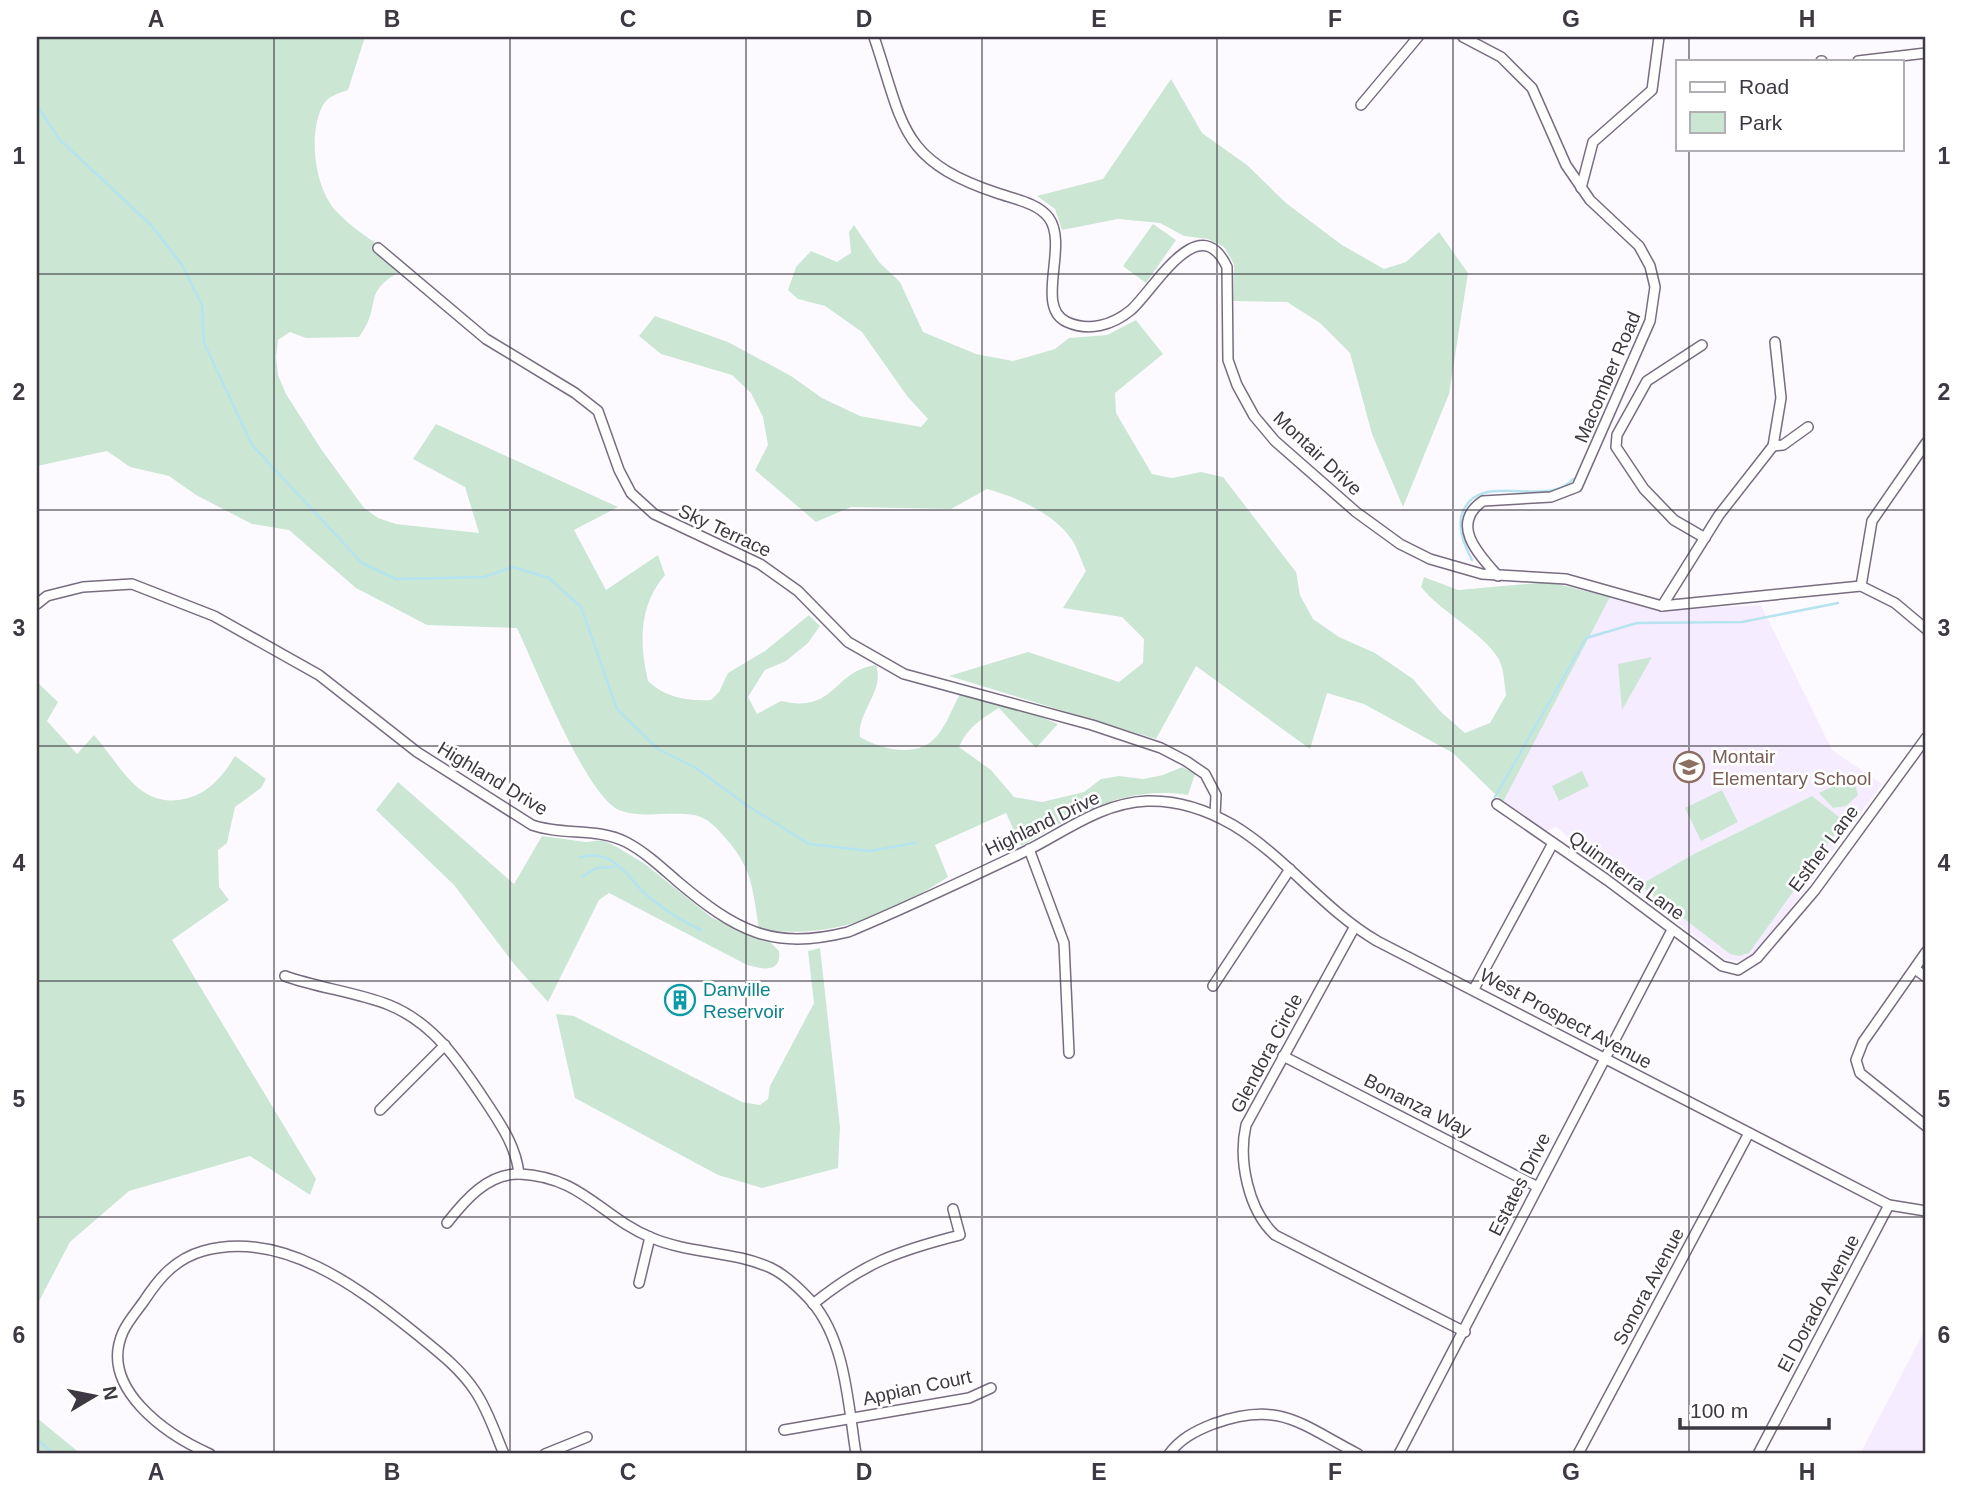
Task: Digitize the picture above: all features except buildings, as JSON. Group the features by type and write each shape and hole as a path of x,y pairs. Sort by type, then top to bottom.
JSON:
{"street":[{"name":"Montair Drive","path":"874,37 906,131 916,148 931,163 960,181 1034,206 1048,216 1056,231 1052,292 1058,316 1078,325 1094,327 1109,324 1131,310 1186,250 1202,245 1214,248 1227,267 1228,360 1237,385 1254,416 1275,441 1356,512 1400,544 1430,559 1471,572 1498,576"},
{"path":"1361,105 1419,37"},
{"name":"Macomber Road","path":"1463,37 1501,57 1532,88 1566,164 1590,200 1639,246 1655,287 1654,309 1577,487 1551,497 1483,501 1469,514 1468,533 1474,550 1498,576"},
{"path":"1581,188 1593,142 1652,90 1658,37"},
{"path":"1866,60 1926,53"},
{"name":"Sky Terrace","path":"379,248 486,339 575,393 598,411 631,493 654,514 760,564 789,584 848,642 904,674 1093,725 1161,748 1186,761 1205,774 1216,795 1214,814"},
{"path":"1662,606 1705,538 1773,446 1780,398 1776,342"},
{"path":"1702,345 1647,381 1616,435 1616,447 1644,488 1674,520 1705,538"},
{"path":"1773,446 1783,445 1808,427"},
{"path":"1861,586 1872,521 1926,443"},
{"path":"1498,576 1536,575 1566,579 1662,606 1861,586 1895,603 1926,629"},
{"name":"Highland Drive","path":"37,604 47,596 83,587 132,584 214,616 312,671 417,752 532,825 545,830 604,833 627,843 710,909 765,936 790,941 818,939 848,932 1029,849 1093,813 1123,804 1148,801 1178,803 1214,814"},
{"name":"Esther Lane","path":"1738,970 1757,958 1815,890 1926,738"},
{"name":"Quinnterra Lane","path":"1497,804 1722,967 1738,970"},
{"name":"West Prospect Avenue","path":"1214,814 1255,840 1354,928 1889,1205 1926,1211"},
{"path":"1474,989 1553,843"},
{"path":"1029,849 1063,943 1069,1053"},
{"path":"1213,986 1290,869"},
{"name":"Glendora Circle","path":"1354,928 1247,1125 1243,1137 1244,1161 1261,1221 1275,1235 1465,1332"},
{"name":"Estates Drive","path":"1399,1454 1465,1332 1536,1186 1672,930"},
{"path":"1926,951 1863,1042 1856,1060 1860,1073 1926,1126"},
{"path":"1915,969 1926,977"},
{"path":"285,976 315,987 388,1004 434,1032 458,1059 509,1137 516,1154 519,1174"},
{"path":"380,1110 444,1045"},
{"name":"Bonanza Way","path":"1283,1056 1536,1186"},
{"name":"Sonora Avenue","path":"1578,1454 1749,1133"},
{"path":"447,1223 466,1200 481,1188 503,1177 519,1174 558,1180 575,1186 615,1216 650,1237 686,1250 773,1269 813,1304 827,1326 839,1356 856,1454"},
{"name":"El Dorado Avenue","path":"1758,1454 1889,1205"},
{"path":"813,1304 874,1261 901,1250 960,1235 953,1209"},
{"path":"639,1283 650,1237"},
{"path":"209,1454 163,1428 134,1399 122,1378 119,1351 122,1333 170,1268 199,1252 235,1248 298,1258 351,1284 390,1313 448,1359 475,1391 504,1454"},
{"name":"Appian Court","path":"784,1430 969,1398 991,1388"},
{"path":"1169,1454 1196,1431 1258,1412 1286,1418 1358,1454"},
{"path":"545,1454 587,1437"}],"shaded area":[{"name":"Montair Elementary School","path":"1610,597 1655,610 1761,605 1832,750 1882,784 1764,945 1750,958 1727,960 1579,848 1556,827 1543,833 1503,802"},
{"path":"1926,1327 1926,1454 1860,1454 1903,1372"}],"green space":[{"path":"37,37 365,37 348,90 333,96 322,107 315,132 316,161 323,189 336,211 362,234 410,267 383,283 377,291 370,315 359,337 306,338 290,332 278,340 276,357 278,375 286,394 321,449 364,508 378,518 396,524 479,533 465,487 413,459 436,424 618,507 574,530 606,590 658,555 665,575 656,587 646,612 643,653 648,681 670,695 693,700 711,700 719,692 728,673 765,651 809,615 820,626 808,643 786,661 765,670 748,697 757,714 781,701 813,702 824,697 850,675 876,665 877,684 860,728 860,737 868,741 896,750 924,746 941,731 960,694 1020,708 1058,724 1036,748 999,708 976,724 962,740 959,747 991,770 1014,797 1042,802 1084,792 1101,779 1119,776 1143,779 1182,767 1195,774 1188,795 1142,794 1100,805 1021,846 1006,813 935,845 948,877 903,903 858,922 835,928 786,932 759,929 752,887 745,866 731,844 712,824 694,815 627,813 606,800 577,756 517,628 427,625 356,588 289,530 252,524 196,495 169,476 130,467 107,451 37,466"},
{"path":"1171,79 1202,133 1247,165 1286,203 1342,245 1384,269 1406,262 1439,232 1468,273 1449,394 1403,507 1372,434 1350,353 1320,323 1287,302 1233,301 1234,264 1224,247 1208,239 1184,236 1160,223 1118,219 1062,230 1055,209 1037,196 1103,179"},
{"path":"1153,224 1176,240 1146,283 1123,266"},
{"path":"854,225 879,262 900,282 923,332 976,354 1013,361 1055,349 1069,338 1107,335 1136,320 1163,354 1115,393 1116,413 1152,474 1172,478 1201,472 1223,477 1296,572 1300,595 1313,619 1339,637 1375,653 1413,679 1441,712 1465,733 1490,723 1506,695 1502,666 1482,640 1421,587 1424,577 1458,590 1549,582 1610,597 1503,802 1453,753 1364,704 1327,693 1310,749 1196,666 1156,739 949,676 1028,652 1119,682 1143,663 1144,639 1122,617 1063,608 1086,571 1076,547 1064,530 1045,514 1010,497 987,489 951,509 851,507 816,522 755,470 768,445 763,417 751,393 732,375 661,354 639,336 655,316 728,342 791,376 822,398 860,416 921,427 928,419 907,396 862,332 825,306 798,299 788,290 796,267 811,251 837,262 851,253 849,232"},
{"path":"1652,657 1622,710 1618,664"},
{"path":"37,682 58,702 47,721 77,754 94,735 132,782 154,797 168,800 193,797 220,777 235,756 266,779 261,788 235,807 227,843 218,850 219,887 229,900 172,940 316,1179 310,1195 250,1156 129,1191 70,1242 37,1305"},
{"path":"1582,771 1589,786 1559,801 1552,786"},
{"path":"1853,777 1858,795 1846,806 1833,808 1819,793"},
{"path":"398,782 514,884 542,836 586,842 603,840 645,864 711,917 754,938 770,942 779,951 777,963 770,968 747,965 609,893 599,900 548,1002 514,964 454,885 376,810"},
{"path":"1722,790 1738,822 1701,841 1685,808"},
{"path":"1812,796 1844,821 1749,953 1739,956 1730,954 1640,885 1694,854"},
{"path":"820,948 840,1127 838,1168 762,1188 718,1175 575,1098 556,1014 574,1016 742,1102 760,1105 768,1099 770,1086 814,1003 808,951"},
{"path":"37,1418 81,1454 37,1454"}],"waterway":[{"path":"37,106 60,140 152,226 182,265 202,305 204,343 252,445 362,563 396,579 484,577 513,567 549,578 581,607 617,709 658,749 696,768 745,804 809,844 870,851 915,843"},
{"path":"1472,560 1464,544 1460,526 1462,514 1470,501 1482,493 1497,491 1547,491 1561,488 1573,479"},
{"path":"1495,797 1586,638 1637,623 1742,622 1838,603"},
{"path":"580,857 592,855 612,861 656,902 701,930"},
{"path":"582,877 596,868 614,867"},
{"path":"37,1439 54,1454"}],"place":[{"name":"Montair Elementary School","path":"1689,767"},
{"name":"Danville Reservoir","path":"680,1000"}]}
